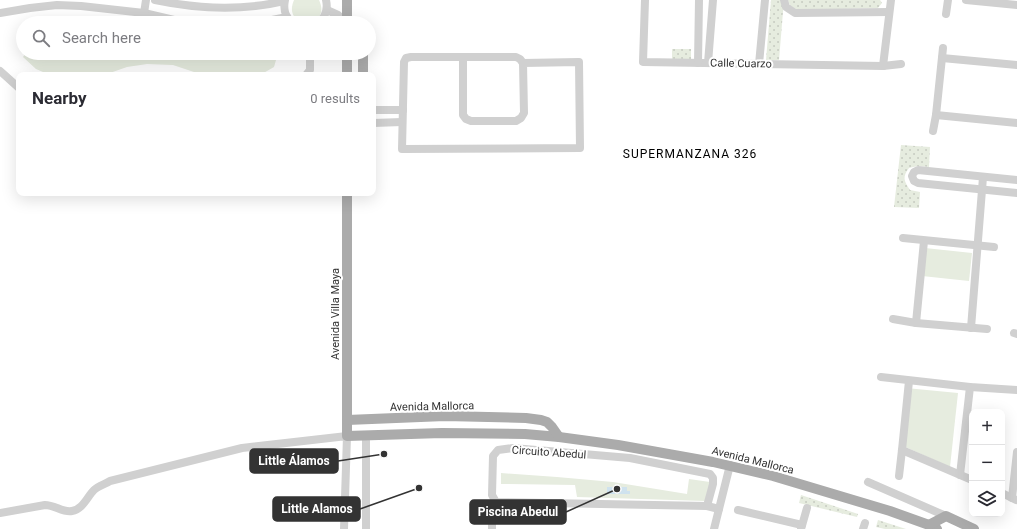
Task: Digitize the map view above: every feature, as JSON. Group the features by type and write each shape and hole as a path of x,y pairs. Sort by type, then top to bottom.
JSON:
{"main road":[{"path":"347,0 347,16"},
{"path":"347,60 347,72"},
{"path":"363,60 363,72"},
{"name":"Avenida Villa Maya","path":"347,196 347,436"},
{"name":"Avenida Mallorca","path":"347,420 445,416 526,418 547,422 558,437"},
{"name":"Avenida Mallorca","path":"347,436 442,433 526,434 618,445 730,465 773,476 890,511 933,527"},
{"path":"933,527 946,516 974,529"}],"street":[{"path":"144,13 146,0"},
{"path":"155,0 177,4 222,8 266,5 285,1 285,12 288,16"},
{"path":"325,16 327,10 327,0"},
{"name":"Calle Cuarzo","path":"645,0 643,62 883,66 901,64"},
{"path":"698,63 700,0"},
{"path":"708,63 713,0"},
{"path":"759,64 765,0"},
{"path":"784,0 786,7 794,13 889,12"},
{"path":"883,66 891,0"},
{"path":"946,14 948,0"},
{"path":"966,0 1017,5"},
{"path":"0,13 57,5 81,6 144,13 157,16"},
{"path":"327,10 339,16"},
{"path":"933,131 943,48"},
{"path":"462,57 462,115 471,121 516,121 521,118 524,113 523,63 520,59 516,57 462,57 411,57 406,58 404,62 402,149 580,148 579,62 523,63"},
{"path":"942,58 1017,64"},
{"path":"309,72 310,60"},
{"path":"0,71 16,85"},
{"path":"376,110 403,110"},
{"path":"936,115 1017,123"},
{"path":"376,122 402,122"},
{"path":"1017,180 918,170 914,172 912,176 914,181 918,183 1017,193"},
{"path":"971,328 982,177"},
{"path":"903,238 994,247"},
{"path":"916,322 924,241"},
{"path":"893,319 987,329"},
{"path":"881,378 1017,390"},
{"path":"899,476 909,381"},
{"path":"960,475 970,387"},
{"path":"366,435 366,529"},
{"path":"0,513 45,505 50,505 65,511 72,511 79,509 95,489 110,481 242,448 347,436 344,529"},
{"name":"Circuito Abedul","path":"707,506 713,484 713,478 710,474 630,458 513,448 498,450 493,456 492,495 496,502 707,506 719,508"},
{"path":"902,450 969,479"},
{"path":"1005,494 1015,499 1017,452"},
{"path":"714,529 730,465"},
{"path":"868,482 946,516"},
{"path":"738,510 802,527 807,508"},
{"path":"492,519 492,529"}],"shaded area":[{"path":"294,0 319,0 321,10 319,16 294,16 292,10"},
{"path":"771,0 784,0 779,60 766,60"},
{"path":"788,0 880,0 882,3 878,8 799,10 789,4"},
{"path":"672,49 691,49 691,60 672,59"},
{"path":"26,60 276,60 274,67 265,72 194,72 173,65 147,64 127,67 113,72 43,72 36,69"},
{"path":"901,145 930,147 929,167 918,166 909,168 905,174 905,181 910,190 920,192 919,208 894,207"},
{"path":"925,248 972,253 969,281 922,276"},
{"path":"906,388 958,393 950,467 901,445"},
{"path":"501,473 613,482 687,494 689,479 710,482 705,501 577,497 575,485 501,484","holes":["607,487 627,487 627,491 607,494"]},
{"path":"801,495 858,514 857,517 799,503"},
{"path":"878,520 906,529 885,529 876,527"}],"water":[{"path":"607,487 627,487 627,491 630,491 630,494 607,494"}],"place":[{"name":"Little Álamos","path":"384,454"},
{"name":"Little Alamos","path":"419,488"},
{"name":"Piscina Abedul","path":"617,489"}],"district":[{"name":"SUPERMANZANA 326","path":"690,154"}]}
